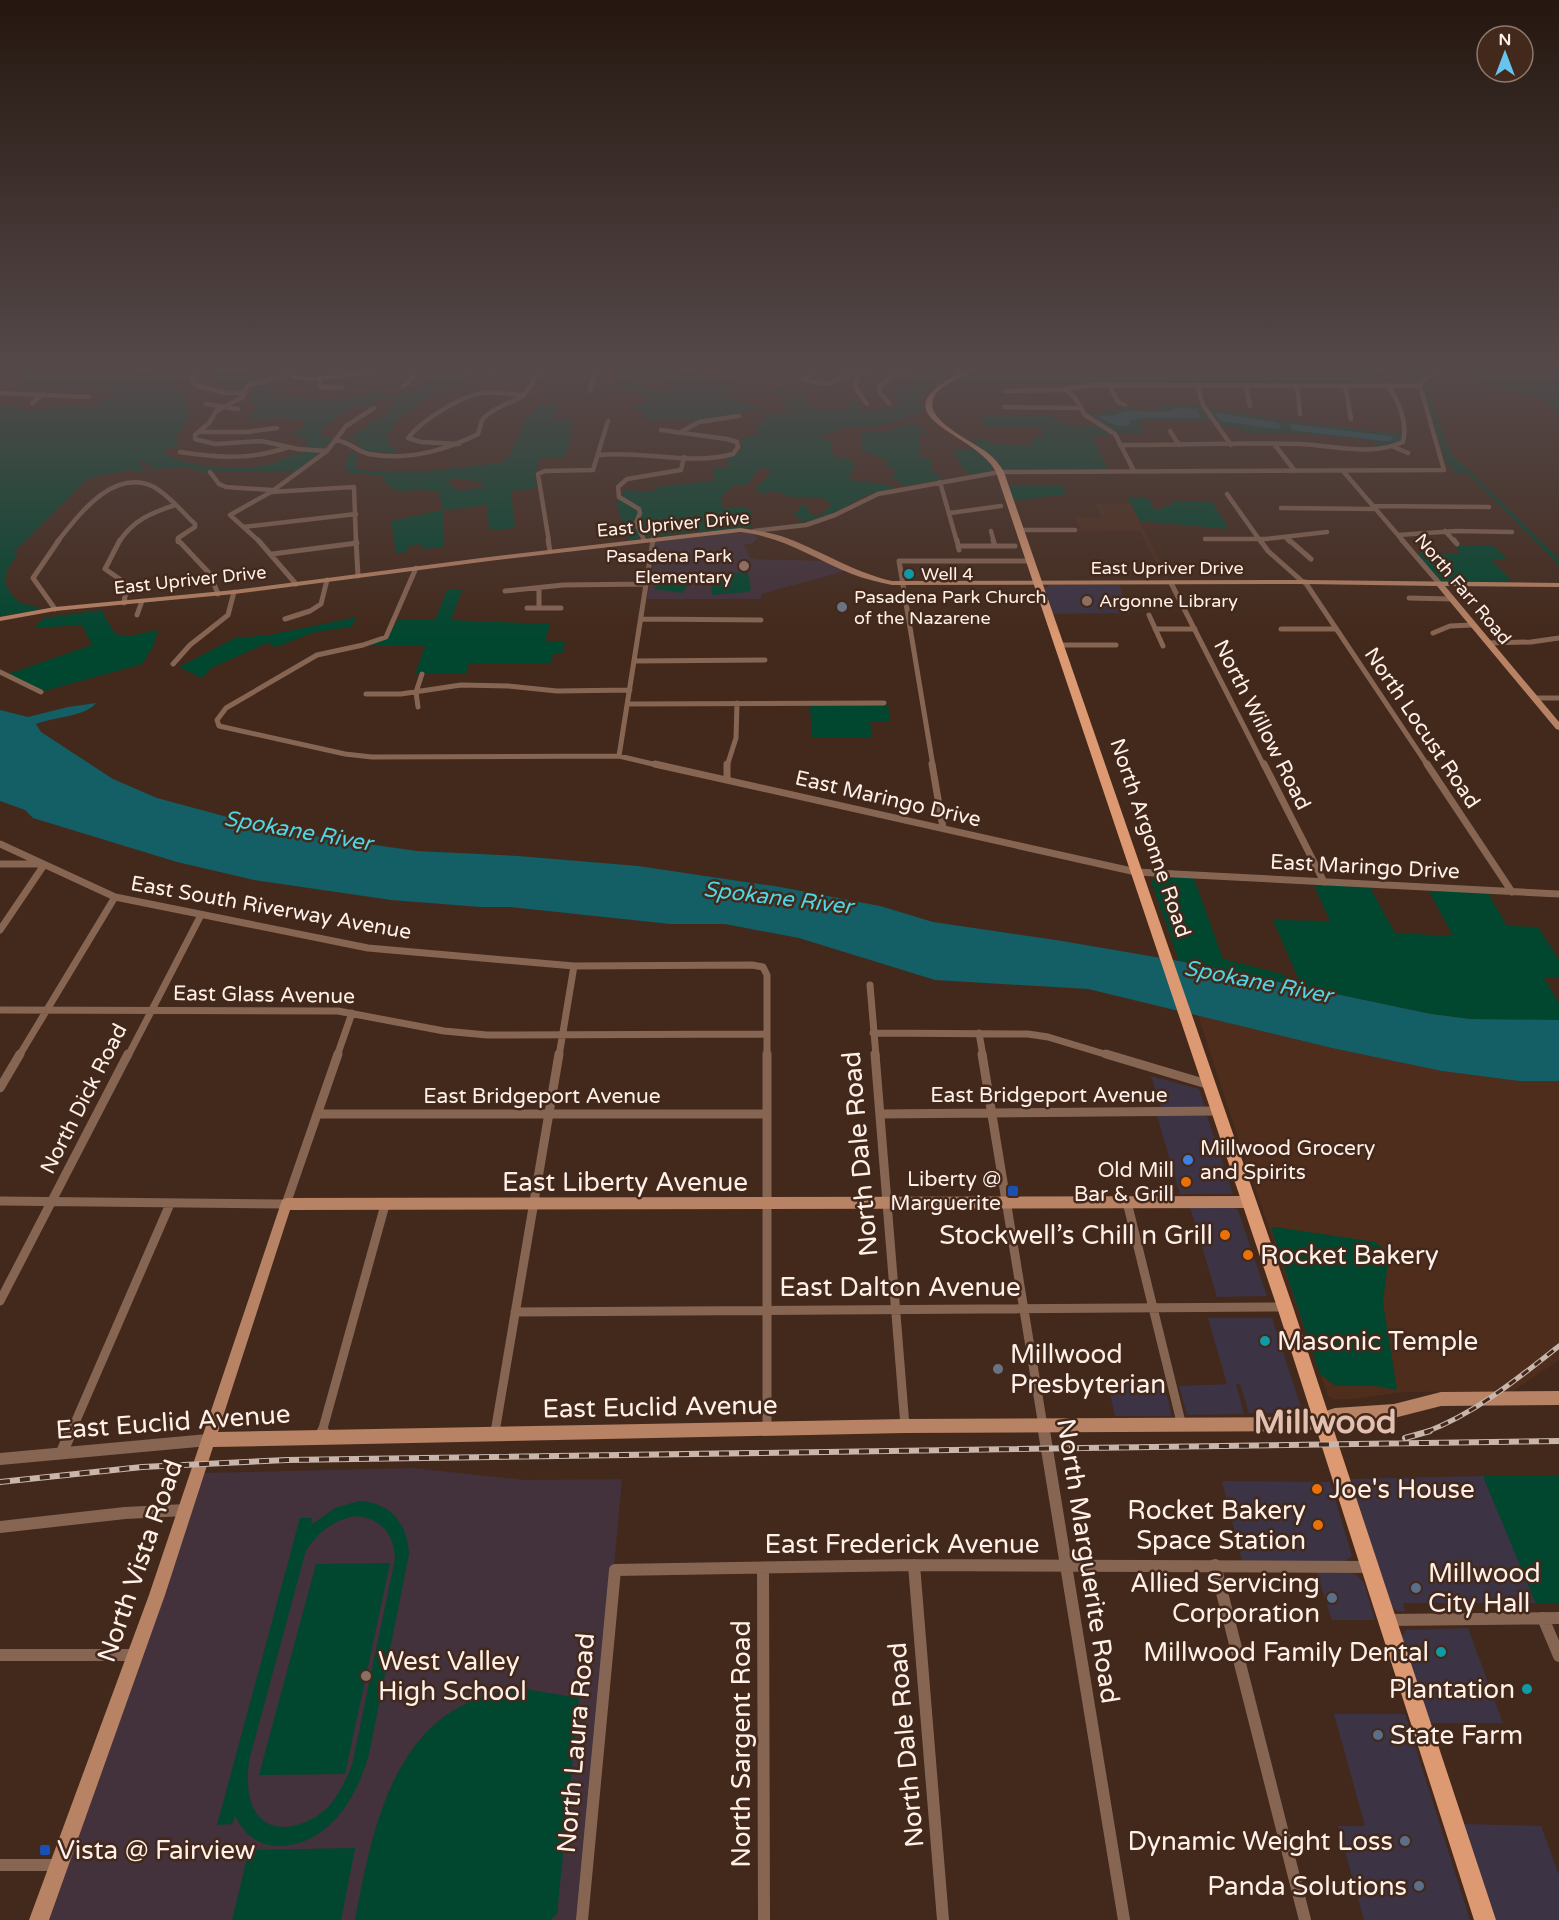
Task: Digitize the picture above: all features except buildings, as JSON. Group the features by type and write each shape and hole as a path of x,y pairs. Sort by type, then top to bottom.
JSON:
{"main road":[{"name":"North Argonne Road","path":"989,459 1000,472 1193,1033 1485,1920"}],"street":[{"path":"222,459 244,459"},
{"path":"296,584 272,554 230,515 273,491 317,459"},
{"path":"550,551 538,474 540,472 593,470 598,459"},
{"path":"644,540 636,523 639,509 619,497 618,487 627,479 681,470 684,459"},
{"path":"1127,459 1134,471"},
{"path":"1285,459 1295,471"},
{"path":"754,531 806,525 836,515 871,496 1000,472 1444,470 1441,459"},
{"name":"North Farr Road","path":"1343,471 1559,727"},
{"path":"210,472 219,484 226,487 273,491 354,487 358,576"},
{"path":"939,482 943,486 958,548 1015,546"},
{"path":"55,609 52,602 37,589 33,578 37,569 64,534 104,492 114,486 127,484 154,488 195,524 195,527 178,538 178,542 210,574 218,594"},
{"name":"North Locust Road","path":"1227,494 1268,551 1304,582 1512,892"},
{"path":"124,603 127,584 108,573 105,569 108,561 127,528 138,518 175,506"},
{"path":"950,513 1001,506"},
{"path":"1281,508 1489,507"},
{"path":"243,527 356,514"},
{"path":"1019,530 1075,530"},
{"name":"East Upriver Drive","path":"0,619 55,609 218,594 550,551 731,531 754,531 780,537 867,578 903,584 1304,582 1559,585"},
{"path":"991,531 995,546"},
{"path":"1398,535 1445,531 1512,532"},
{"path":"1445,531 1457,544"},
{"path":"1205,539 1262,541 1327,532"},
{"path":"618,756 653,539"},
{"path":"1287,539 1311,559"},
{"path":"272,554 357,543"},
{"path":"943,828 899,561 1030,561"},
{"name":"East Maringo Drive","path":"416,568 386,637 363,645 317,655 226,708 217,720 219,726 228,730 372,757 618,756 1136,872 1559,894"},
{"path":"285,619 323,604 327,597 327,580"},
{"name":"North Willow Road","path":"1171,583 1324,882"},
{"path":"505,591 570,585 647,584"},
{"path":"538,588 539,608"},
{"path":"173,664 190,645 228,615 234,592"},
{"path":"1409,598 1452,599"},
{"path":"137,615 142,601"},
{"path":"527,608 561,608"},
{"path":"1149,615 1162,646"},
{"path":"641,619 761,620"},
{"path":"1433,633 1450,626 1473,625"},
{"path":"1155,629 1195,629"},
{"path":"1281,629 1336,629"},
{"path":"1488,643 1531,642 1559,638"},
{"path":"1058,645 1116,645"},
{"path":"635,661 765,660"},
{"path":"0,672 41,692"},
{"path":"418,707 416,692 423,674"},
{"path":"366,694 416,692 461,686 508,686 557,691 630,690"},
{"path":"1535,698 1559,698"},
{"path":"727,779 728,760 736,738 737,703"},
{"path":"628,704 884,703"},
{"name":"East South Riverway Avenue","path":"0,844 115,897 388,951 574,966 752,964 764,967 767,975 767,1034"},
{"path":"0,864 43,865"},
{"path":"0,930 43,865"},
{"path":"0,1088 115,897"},
{"name":"North Dick Road","path":"0,1300 149,1010 201,915"},
{"path":"495,1434 574,966"},
{"name":"North Dale Road","path":"870,985 905,1426"},
{"name":"East Glass Avenue","path":"0,1010 352,1013 466,1034 561,1036 767,1034"},
{"name":"North Vista Road","path":"39,1920 186,1510 286,1204 352,1013"},
{"path":"873,1034 979,1033 1028,1034 1048,1037 1210,1085"},
{"name":"North Marguerite Road","path":"979,1033 1124,1920"},
{"path":"767,1034 767,1428"},
{"name":"East Bridgeport Avenue","path":"880,1114 1219,1111"},
{"name":"East Bridgeport Avenue","path":"317,1114 767,1114"},
{"name":"East Liberty Avenue","path":"0,1202 385,1205 1249,1202"},
{"path":"1127,1202 1182,1426"},
{"path":"62,1452 170,1204"},
{"path":"321,1437 385,1205"},
{"name":"East Dalton Avenue","path":"515,1312 1285,1307"},
{"name":"East Euclid Avenue","path":"0,1459 208,1440 767,1428 1307,1424 1335,1414 1394,1411 1441,1399 1559,1398"},
{"path":"0,1527 125,1513 186,1510"},
{"name":"North Dale Road","path":"914,1565 943,1920"},
{"name":"East Frederick Avenue","path":"615,1570 914,1565 1369,1567"},
{"path":"1215,1565 1305,1920"},
{"name":"North Sargent Road","path":"763,1568 764,1920"},
{"name":"North Laura Road","path":"582,1920 615,1570"},
{"path":"1543,1618 1559,1656"},
{"path":"1386,1620 1559,1618"},
{"path":"0,1654 135,1655"},
{"path":"0,1865 58,1865"}],"shaded area":[{"path":"1095,504 1131,504 1170,581 1165,580 1140,531 1024,532 1080,528 1075,516 1101,518"},
{"name":"Pasadena Park Elementary","path":"752,533 758,539 744,545 750,557 756,559 823,561 845,571 761,594 761,599 647,599 656,547 655,540"},
{"path":"1049,585 1119,585 1130,613 1051,614 1045,588"},
{"path":"1198,1015 1332,1048 1519,1081 1559,1081 1559,1360 1513,1391 1405,1392 1353,1399 1333,1399 1328,1396 1244,1156"},
{"path":"1151,1076 1199,1089 1205,1107 1161,1108"},
{"path":"1157,1116 1207,1116 1233,1194 1180,1194"},
{"path":"1190,1207 1234,1207 1238,1210 1267,1296 1217,1297"},
{"path":"1208,1318 1272,1318 1303,1413 1249,1413 1240,1384 1236,1384 1244,1414 1187,1415 1179,1386 1231,1384 1227,1384"},
{"path":"1163,1380 1172,1416 1115,1416 1107,1381"},
{"name":"West Valley High School","path":"414,1468 525,1480 622,1479 582,1920 39,1920 197,1473"},
{"path":"1483,1476 1536,1603 1403,1603 1405,1612 1395,1610 1389,1603 1351,1479"},
{"path":"1222,1481 1330,1482 1352,1556 1345,1561 1242,1561"},
{"path":"1316,1571 1348,1572 1357,1575 1364,1583 1375,1620 1332,1620"},
{"path":"1468,1628 1503,1723 1430,1723 1402,1636 1406,1630"},
{"path":"1334,1714 1405,1714 1470,1920 1364,1920 1338,1826 1365,1826"},
{"path":"1463,1824 1541,1826 1559,1875 1559,1920 1495,1920"}],"green space":[{"path":"0,459 175,459 198,465 231,468 260,466 284,459 313,459 295,472 206,472 184,467 155,469 140,459 140,465 148,472 129,470 88,478 12,554 18,554 7,570 5,583 18,601 38,607 37,610 0,616"},
{"path":"347,459 357,459 355,467 369,472 427,471 501,463 507,459 540,459 535,473 537,488 511,491 515,528 489,530 487,505 444,510 444,547 422,549 422,544 407,546 407,552 396,553 391,521 443,510 439,492 398,491 390,487 382,476 345,472","holes":["455,478 484,483 484,487 459,491 447,483"]},
{"path":"726,459 846,459 855,463 849,480 891,485 895,488 867,495 825,517 792,525 805,520 792,514 799,511 799,506 806,506 809,514 821,516 831,504 818,497 793,497 777,491 758,492 758,486 770,475 770,471 764,468 758,469 748,484 733,486 720,497 724,500 720,506 722,507 747,508 751,512 752,528 681,533 628,540 616,502 625,490 650,492 660,486 713,481 713,468 729,467"},
{"path":"882,459 930,459 933,473 936,473 941,480 905,486 890,476 898,472 886,466 888,461"},
{"path":"958,459 985,459 993,471 972,475 963,470"},
{"path":"996,459 1103,459 1108,470 1003,470"},
{"path":"1445,459 1455,459 1472,473 1559,559 1559,565 1467,473 1452,473 1456,469 1447,464"},
{"path":"1008,485 1063,485 1066,494 1013,501"},
{"path":"1128,498 1148,498 1154,509 1164,509 1162,505 1172,505 1171,501 1212,502 1229,529 1140,521"},
{"path":"1454,545 1493,545 1508,560 1492,560 1512,582 1439,581 1416,554 1461,554"},
{"path":"748,572 751,590 748,592 712,595 711,587 716,579 731,573"},
{"path":"684,573 685,580 690,583 682,593 654,589 658,583 654,581 656,575"},
{"path":"447,590 462,590 451,620 550,624 545,642 565,642 562,653 553,654 550,664 469,664 466,674 415,674 425,646 365,646 387,638 398,620 435,620"},
{"path":"101,610 115,634 129,636 158,630 153,647 142,664 44,691 8,674 92,645 82,625 34,628 44,618"},
{"path":"357,617 351,627 315,632 276,647 267,643 211,668 202,678 179,667 235,638 269,635"},
{"path":"810,705 888,705 890,722 870,722 872,737 812,737"},
{"path":"1155,876 1193,876 1223,959 1282,974 1301,985 1273,920 1330,921 1313,883 1369,886 1395,933 1453,936 1428,889 1488,893 1507,926 1538,927 1559,960 1559,978 1544,978 1559,1003 1559,1020 1470,1019 1431,1014 1179,961 1151,881"},
{"path":"1271,1228 1375,1242 1386,1251 1388,1261 1383,1302 1397,1390 1376,1386 1336,1386 1320,1374"},
{"path":"1559,1475 1559,1603 1536,1604 1483,1476"},
{"path":"359,1501 380,1505 401,1524 408,1543 409,1554 369,1754 357,1787 338,1816 326,1828 312,1838 296,1844 278,1846 264,1844 252,1837 235,1816 232,1824 217,1825 300,1518 312,1518 311,1525 335,1508","holes":["355,1516 364,1517 379,1524 389,1534 395,1559 352,1765 336,1797 318,1815 297,1825 281,1827 269,1824 260,1818 254,1808 250,1797 248,1770 306,1550 321,1532 333,1524"]},
{"path":"390,1563 345,1774 259,1775 316,1564"},
{"path":"524,1689 579,1698 557,1914 551,1920 355,1920 372,1842 384,1804 400,1769 421,1739 448,1714 482,1697"},
{"path":"355,1848 341,1920 232,1920 249,1850"}],"water":[{"name":"Spokane River","path":"96,703 91,708 77,714 36,724 41,732 113,779 157,798 261,826 417,851 518,856 638,866 780,887 880,906 933,922 1179,961 1431,1014 1470,1019 1559,1020 1559,1081 1519,1081 1442,1071 1332,1048 1088,989 935,980 799,938 725,924 670,924 510,907 391,900 254,880 177,862 33,818 25,810 0,801 0,710 28,717"}],"railway":[{"path":"1426,1432 1479,1405 1512,1383 1559,1346"},
{"path":"1405,1438 1430,1431"},
{"path":"0,1482 142,1467 287,1460 1559,1441"}],"place":[{"name":"Pasadena Park Elementary","path":"744,566"},
{"name":"Well 4","path":"909,574"},
{"name":"Argonne Library","path":"1087,601"},
{"name":"Pasadena Park Church of the Nazarene","path":"842,607"},
{"name":"Millwood Grocery and Spirits","path":"1188,1160"},
{"name":"Old Mill Bar & Grill","path":"1186,1182"},
{"name":"Liberty @ Marguerite","path":"1013,1191"},
{"name":"Stockwell’s Chill n Grill","path":"1225,1235"},
{"name":"Rocket Bakery","path":"1248,1255"},
{"name":"Masonic Temple","path":"1265,1341"},
{"name":"Millwood Presbyterian","path":"998,1369"},
{"name":"Joe's House","path":"1317,1489"},
{"name":"Rocket Bakery Space Station","path":"1318,1525"},
{"name":"Millwood City Hall","path":"1416,1588"},
{"name":"Allied Servicing Corporation","path":"1332,1598"},
{"name":"Millwood Family Dental","path":"1441,1652"},
{"name":"West Valley High School","path":"366,1676"},
{"name":"Plantation","path":"1527,1689"},
{"name":"State Farm","path":"1378,1735"},
{"name":"Dynamic Weight Loss","path":"1405,1841"},
{"name":"Vista @ Fairview","path":"45,1850"},
{"name":"Panda Solutions","path":"1419,1886"}],"district":[{"name":"Millwood","path":"1325,1422"}]}
